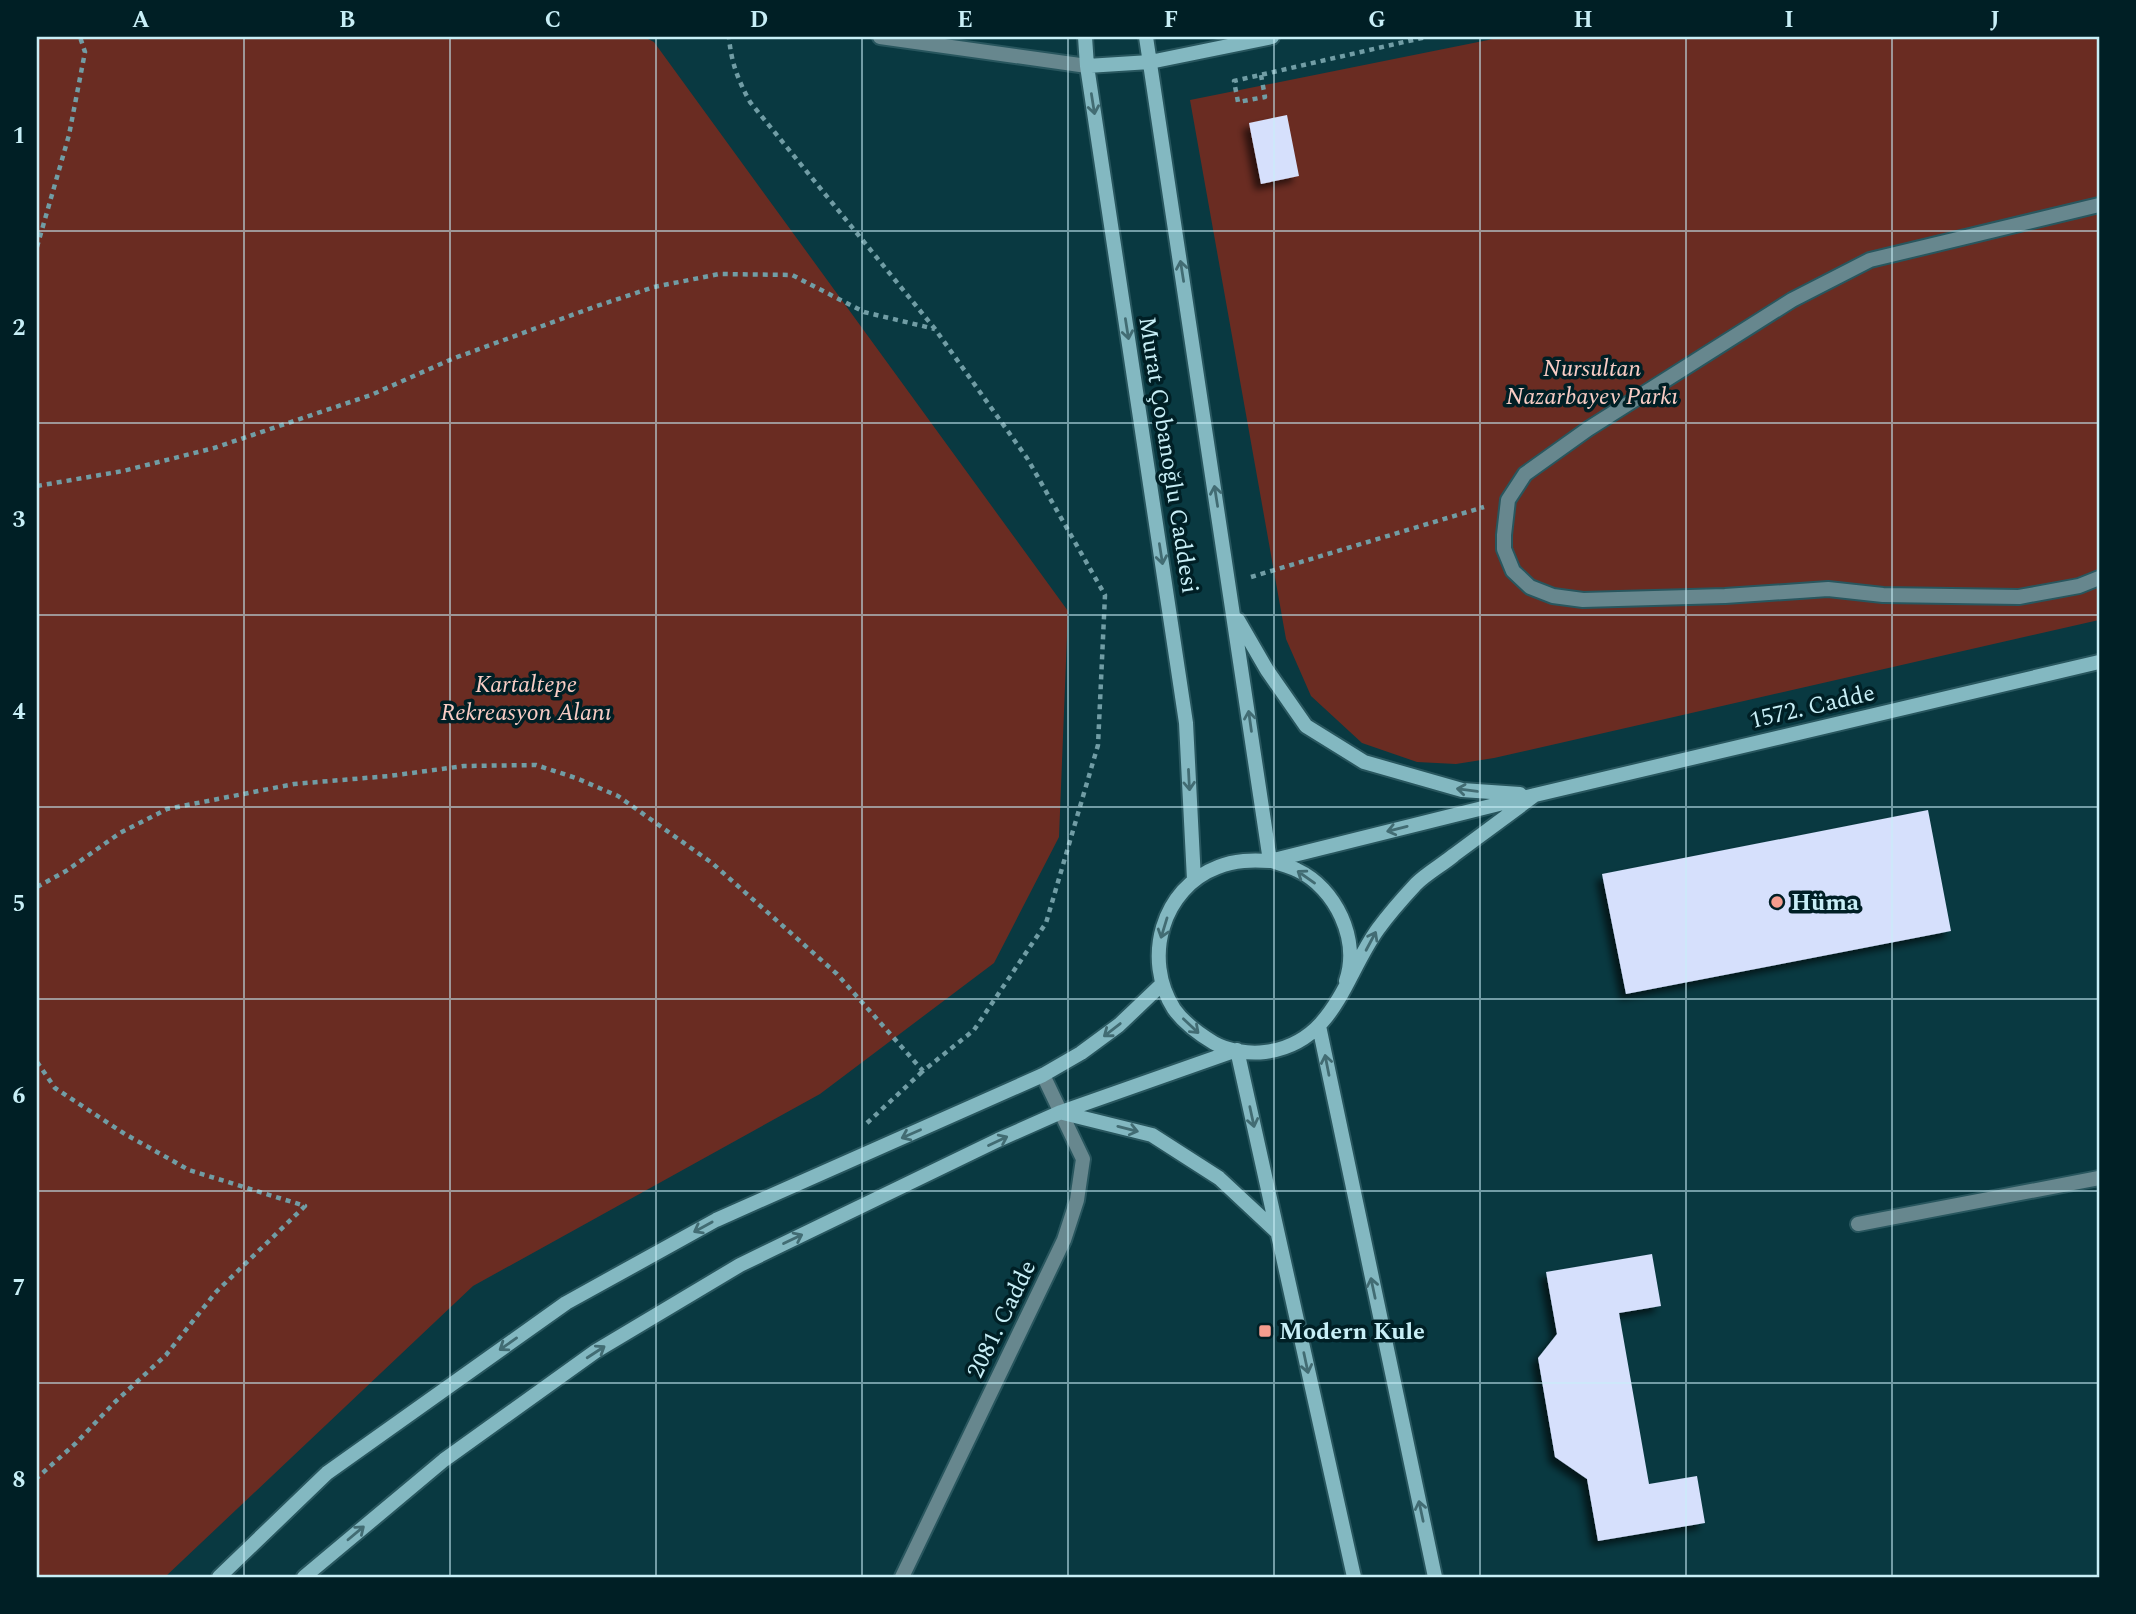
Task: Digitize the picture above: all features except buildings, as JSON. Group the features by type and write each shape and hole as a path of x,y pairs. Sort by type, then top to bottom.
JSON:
{"main road":[{"name":"Murat Çobanoğlu Caddesi","path":"1085,37 1087,66 1186,723 1194,880"},
{"name":"Murat Çobanoğlu Caddesi","path":"1146,37 1270,861"},
{"path":"1087,66 1150,62 1272,37"},
{"path":"1234,613 1267,670 1307,726 1364,762 1462,790 1535,795"},
{"name":"1572. Cadde","path":"1270,861 1535,795 2099,662"},
{"path":"1339,1001 1349,972 1349,942 1340,913 1323,889 1299,870 1270,861 1243,860 1217,867 1194,880 1174,902 1162,927 1158,955 1162,984 1174,1009 1193,1030 1217,1045 1253,1053 1274,1051 1300,1041 1319,1026 1339,1001 1378,930 1417,883 1535,795"},
{"path":"219,1577 327,1473 566,1303 716,1220 1043,1075 1081,1054 1119,1025 1162,984"},
{"path":"1319,1026 1435,1577"},
{"path":"304,1577 444,1460 596,1351 740,1265 998,1140 1062,1112 1237,1050"},
{"path":"1237,1050 1353,1577"},
{"path":"1062,1112 1152,1135 1219,1178 1278,1231"}],"street":[{"path":"880,37 1087,66"},
{"path":"2099,205 1870,260 1792,300 1588,429 1525,474 1508,499 1504,542 1513,571 1530,587 1553,596 1583,600 1726,596 1828,589 1883,595 2019,597 2079,586 2099,578"},
{"name":"2081. Cadde","path":"902,1577 1064,1240 1077,1200 1083,1159 1043,1075"},
{"path":"1858,1224 2099,1178"}],"path":[{"path":"37,247 69,135 85,52 80,37"},
{"path":"37,887 66,871 120,833 167,808 294,784 464,766 536,765 618,796 712,863 837,974 923,1071 974,1030 1046,923 1098,745 1105,595 1027,458 935,330 750,102 738,81 729,37"},
{"path":"1261,75 1265,97 1238,102 1234,81 1426,37"},
{"path":"37,486 123,471 214,448 371,394 452,359 594,307 654,287 719,274 792,275 864,312 935,330"},
{"path":"1229,582 1274,571 1508,499"},
{"path":"37,1062 55,1088 125,1134 189,1170 305,1206 216,1292 166,1355 37,1478"}],"green space":[{"name":"Kartaltepe Rekreasyon Alanı","path":"37,37 644,37 654,42 1068,611 1059,837 994,963 820,1094 473,1286 165,1577 37,1577"},
{"name":"Nursultan Nazarbayev Parkı","path":"1503,37 2099,37 2099,620 1494,758 1456,764 1417,762 1362,743 1311,696 1286,639 1190,100"}],"place":[{"name":"Hüma","path":"1777,902"},
{"name":"Modern Kule","path":"1265,1331"}]}
